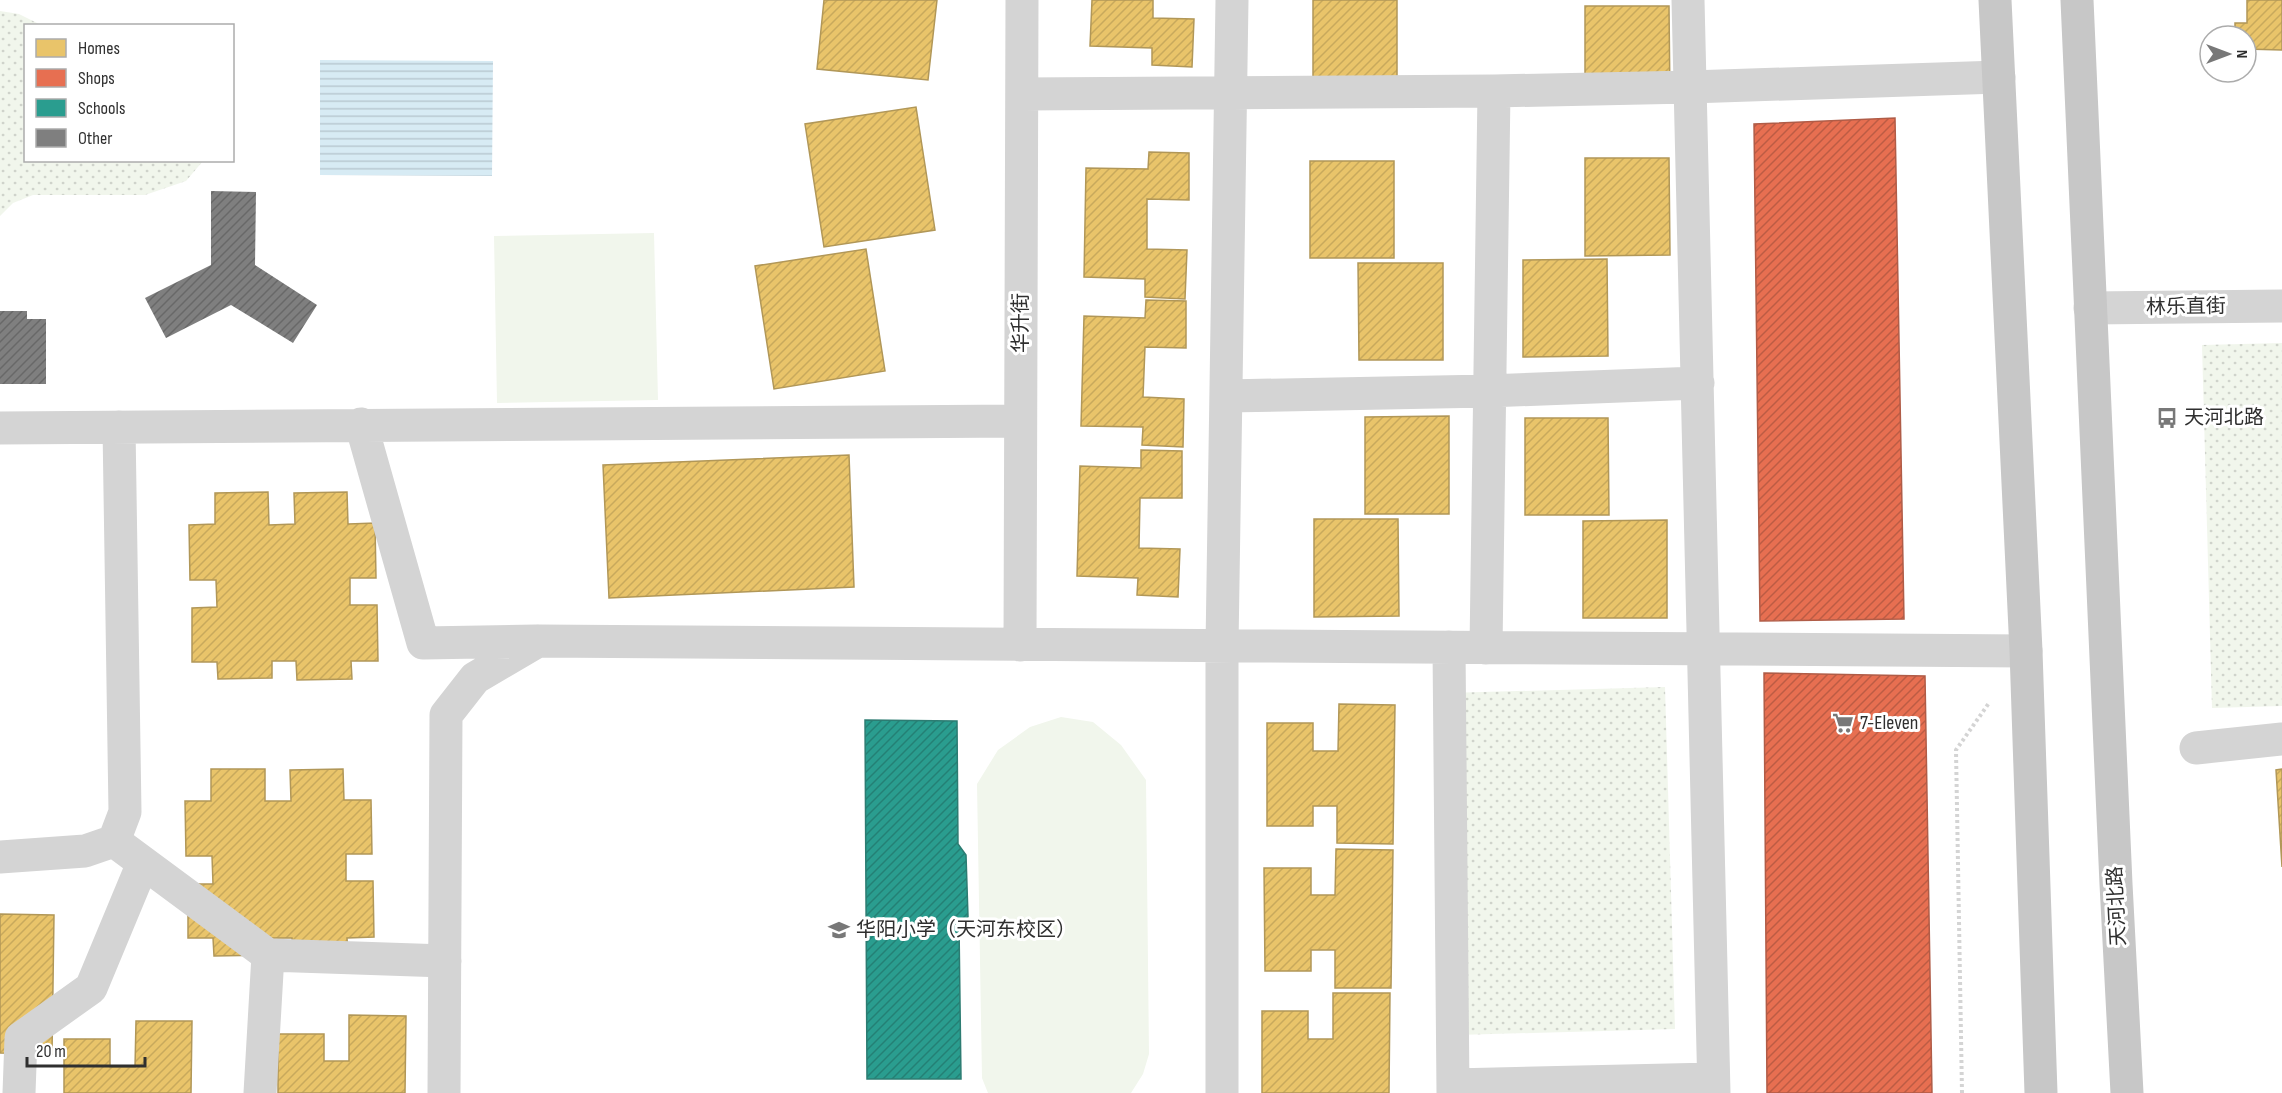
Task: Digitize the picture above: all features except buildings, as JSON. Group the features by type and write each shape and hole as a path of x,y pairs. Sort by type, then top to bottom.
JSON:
{"main road":[{"path":"1995,0 2026,651 2040,1093"},
{"name":"天河北路","path":"2077,0 2127,1093"}],"street":[{"name":"华升街","path":"1020,645 1022,0"},
{"path":"1222,1093 1222,646 1232,0"},
{"path":"1449,647 1453,1089 1714,1086 1688,0"},
{"path":"1022,94 1494,91 1998,77"},
{"path":"1486,648 1494,91"},
{"name":"林乐直街","path":"2090,308 2282,306"},
{"path":"1226,396 1488,391 1698,383"},
{"path":"0,428 1020,421"},
{"path":"361,424 423,643 538,641 2026,651"},
{"path":"114,841 125,812 119,427"},
{"path":"444,1093 446,716 475,678 538,641"},
{"path":"2196,748 2282,739"},
{"path":"0,857 85,851 114,841"},
{"path":"114,841 268,955 445,961"},
{"path":"13,1075 21,1038 91,988 143,862"},
{"path":"260,1093 268,955"}],"path":[{"path":"1962,1093 1956,750 1994,696"}],"shaded area":[{"path":"0,11 19,14 39,24 24,24 24,162 202,162 186,181 145,195 33,195 13,203 0,216"},
{"path":"654,233 658,400 497,403 494,236"},
{"path":"2282,343 2282,706 2212,708 2202,345"},
{"path":"1665,687 1675,1029 1457,1035 1447,693"},
{"path":"1061,717 1093,722 1121,745 1146,780 1149,1054 1143,1074 1131,1093 988,1093 982,1078 977,784 998,750 1030,727"}],"water":[{"path":"320,60 493,61 492,176 320,175"}],"place":[{"name":"天河北路","path":"2167,418"},
{"name":"7-Eleven","path":"1843,723"},
{"name":"华阳小学（天河东校区）","path":"839,930"}]}
